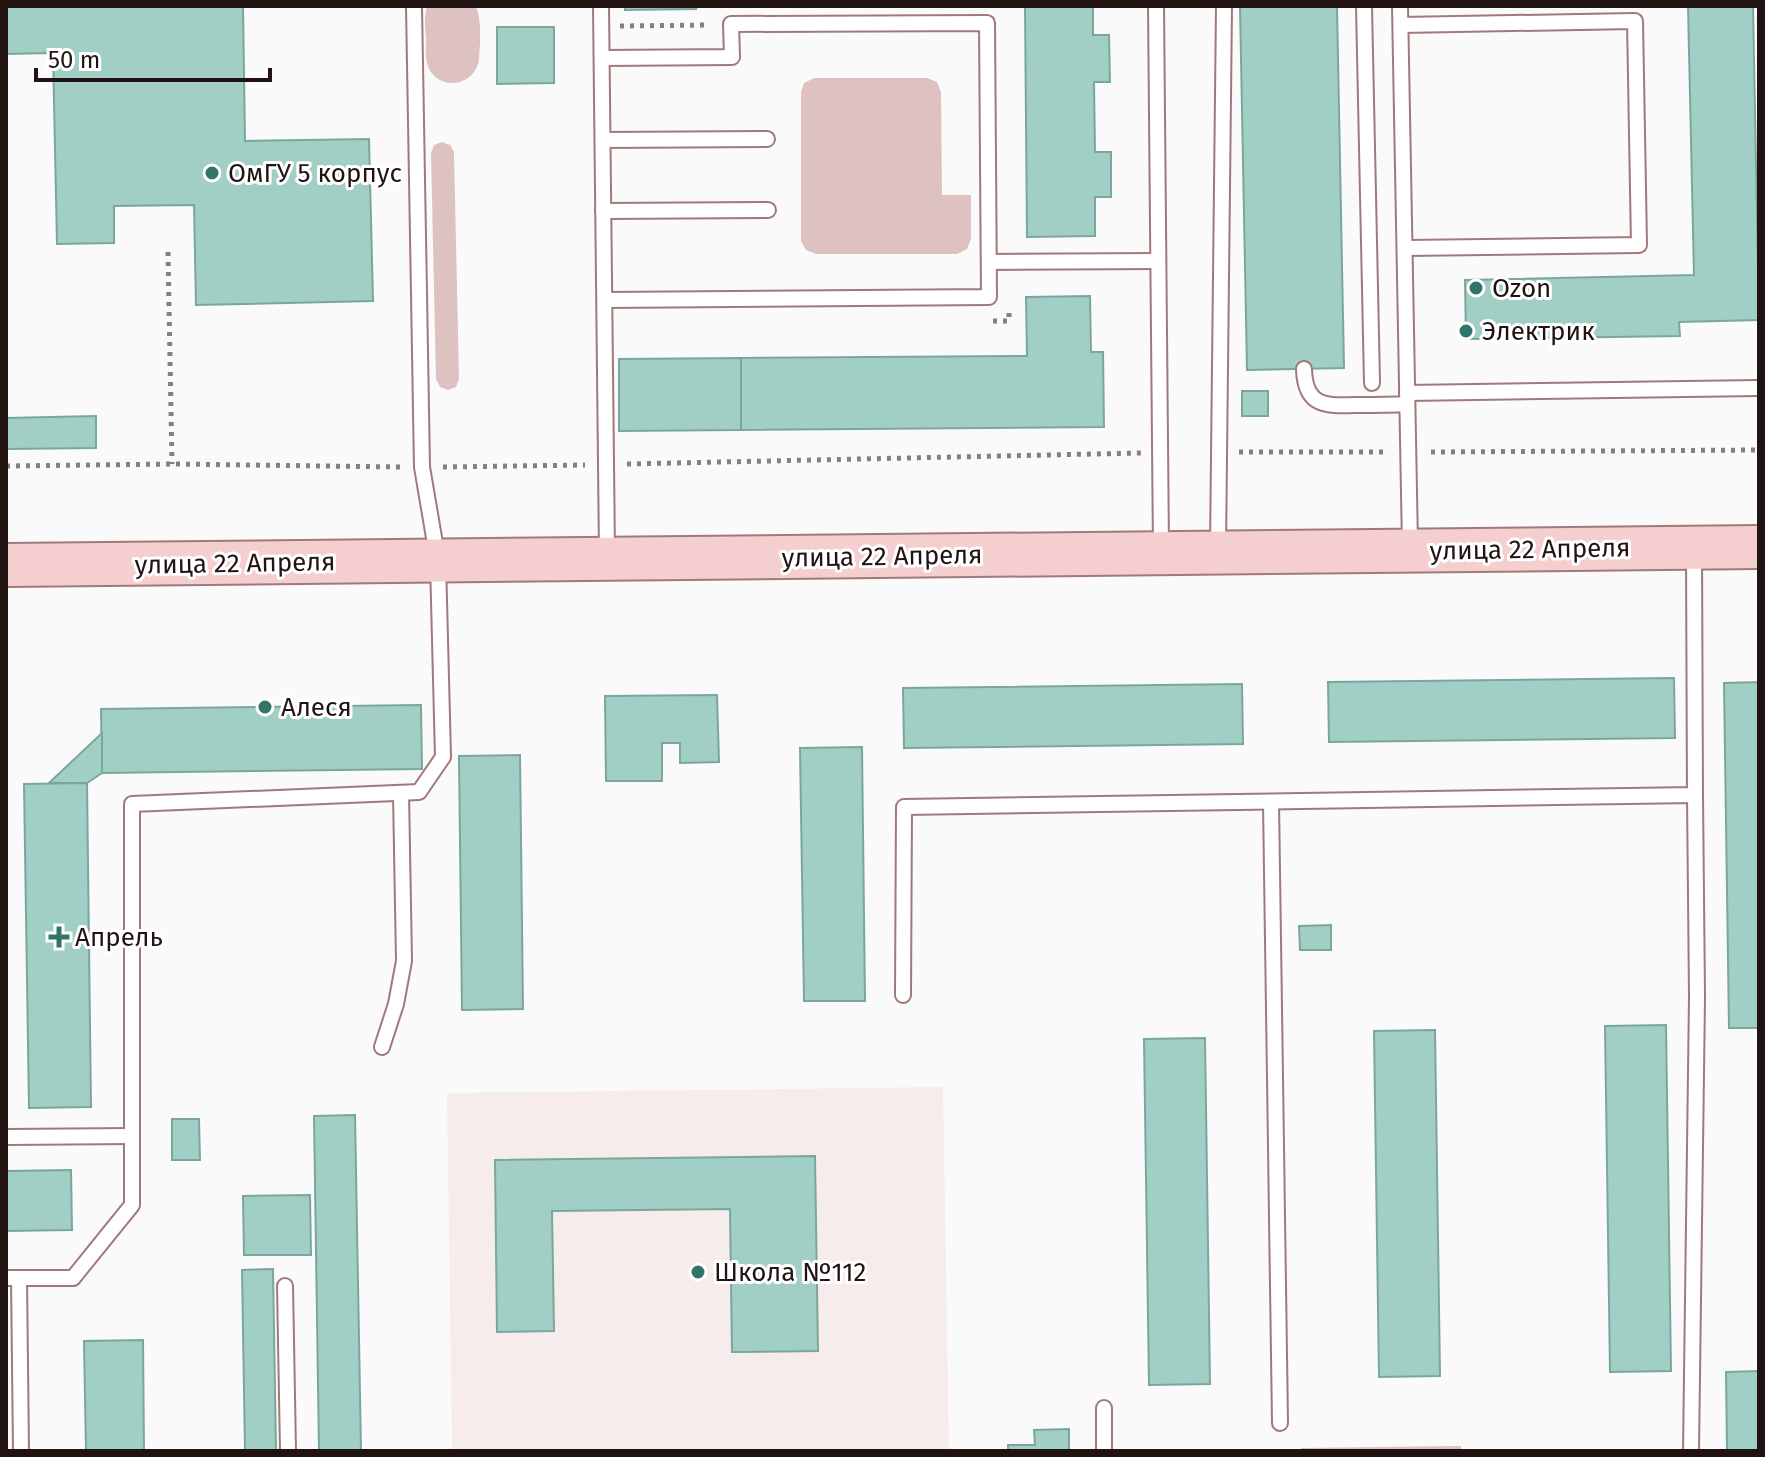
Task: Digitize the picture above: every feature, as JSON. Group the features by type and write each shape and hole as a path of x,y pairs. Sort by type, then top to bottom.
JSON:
{"main road":[{"name":"улица 22 Апреля","path":"6,565 1759,547"}],"lane":[{"path":"21,1451 12,1278 73,1278 132,1205 132,804 419,792 443,757 438,561 422,467 414,6"},
{"path":"601,6 607,559"},
{"path":"1156,6 1161,553"},
{"path":"1218,552 1224,6"},
{"path":"1364,6 1372,383"},
{"path":"1400,6 1410,550"},
{"path":"1401,25 1635,21 1639,245 1405,248"},
{"path":"602,58 732,57 731,24 987,23 989,297 605,300"},
{"path":"603,140 767,139"},
{"path":"603,211 768,210"},
{"path":"989,262 1158,261"},
{"path":"1304,369 1310,394 1326,406 1407,399 1759,388"},
{"path":"1691,1451 1697,997 1694,547"},
{"path":"382,1047 396,1004 404,961 401,793"},
{"path":"903,995 904,807 1695,795"},
{"path":"1271,802 1280,1423"},
{"path":"6,1137 132,1136"},
{"path":"285,1286 288,1451"},
{"path":"1104,1408 1104,1451"}],"path":[{"path":"602,26 712,25 712,16"},
{"path":"168,252 172,464"},
{"path":"1218,452 1759,450"},
{"path":"6,466 422,467 1160,453"}],"shaded area":[{"path":"427,6 476,7 480,25 479,60 471,76 464,80 449,83 430,71 426,54"},
{"path":"814,78 927,78 937,82 941,92 942,195 971,195 971,239 967,249 957,254 816,254 806,250 801,241 801,92 804,83"},
{"path":"442,142 450,145 454,152 459,379 456,387 448,390 440,387 436,379 431,153 434,145"},
{"name":"Школа №112","path":"943,1087 949,1451 452,1451 447,1093"},
{"path":"1461,1446 1461,1451 1301,1451 1301,1448"}],"building":[{"name":"ОмГУ 5 корпус","path":"6,6 243,6 245,141 369,139 373,301 196,305 194,205 114,206 114,243 57,244 53,53 6,54"},
{"path":"625,6 696,6 696,9 625,10"},
{"path":"1025,6 1093,6 1093,35 1109,35 1110,82 1094,82 1095,152 1111,152 1111,197 1095,197 1095,236 1027,237"},
{"path":"1240,6 1337,6 1344,368 1247,370"},
{"path":"1688,6 1753,6 1759,320 1679,322 1680,336 1466,339 1465,280 1694,275"},
{"path":"497,27 554,27 554,83 497,84"},
{"path":"1090,296 1091,352 1103,352 1104,427 741,430 741,358 1027,356 1026,297"},
{"path":"741,358 741,430 619,431 619,359"},
{"path":"1242,391 1268,391 1268,416 1242,416"},
{"path":"96,416 96,448 6,449 6,418"},
{"path":"1674,678 1675,738 1329,742 1328,682"},
{"path":"1759,682 1759,1028 1729,1028 1724,683"},
{"path":"1242,684 1243,744 904,748 903,688"},
{"path":"717,695 719,762 680,763 680,743 662,743 662,781 606,781 605,696"},
{"path":"421,705 422,769 102,773 101,709"},
{"path":"102,733 102,773 87,783 49,783"},
{"path":"862,747 865,1001 804,1001 800,748"},
{"path":"520,755 523,1009 462,1010 459,756"},
{"path":"87,783 91,1107 29,1108 24,784"},
{"path":"1331,925 1331,950 1300,950 1299,926"},
{"path":"1666,1025 1671,1371 1610,1372 1605,1026"},
{"path":"1435,1030 1440,1376 1379,1377 1374,1031"},
{"path":"1205,1038 1210,1384 1149,1385 1144,1039"},
{"path":"355,1115 361,1451 319,1451 314,1116"},
{"path":"172,1119 199,1119 200,1160 172,1160"},
{"path":"815,1156 818,1351 732,1352 730,1209 552,1211 554,1331 497,1332 495,1160"},
{"path":"71,1170 72,1230 6,1231 6,1171"},
{"path":"310,1195 311,1255 244,1255 243,1196"},
{"path":"273,1269 276,1451 245,1451 242,1270"},
{"path":"143,1340 144,1451 86,1451 84,1341"},
{"path":"1759,1371 1759,1451 1727,1451 1726,1372"},
{"path":"1069,1429 1069,1451 1008,1451 1008,1445 1035,1445 1034,1430"}],"place":[{"name":"ОмГУ 5 корпус","path":"212,173"},
{"name":"Ozon","path":"1476,288"},
{"name":"Электрик","path":"1466,331"},
{"name":"Алеся","path":"265,707"},
{"name":"Апрель","path":"59,937"},
{"name":"Школа №112","path":"698,1272"}]}
